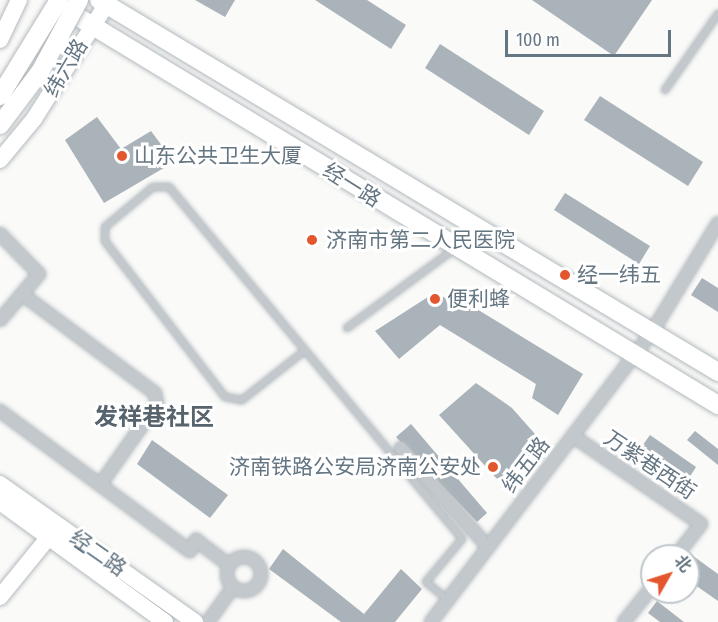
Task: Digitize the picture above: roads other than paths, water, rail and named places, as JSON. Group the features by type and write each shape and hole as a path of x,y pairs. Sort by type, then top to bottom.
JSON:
{"main road":[{"name":"经一路","path":"50,0 455,248 718,405"},
{"path":"0,96 59,0"},
{"path":"0,125 40,72 79,0"},
{"name":"经一路","path":"104,2 718,372"}],"street":[{"path":"0,40 19,0"},
{"name":"纬六路","path":"73,0 93,12 104,2"},
{"name":"纬六路","path":"0,160 34,119 93,27 104,2"},
{"name":"纬五路","path":"431,622 652,332 718,223"},
{"path":"0,234 39,274 0,320"},
{"path":"22,294 155,393 156,404 100,485"},
{"path":"0,411 190,551 196,540 229,565 233,587 208,622"},
{"name":"万紫巷西街","path":"573,436 701,524 685,544"},
{"path":"401,448 489,547"},
{"name":"经二路","path":"0,484 159,620"},
{"name":"经二路","path":"0,502 54,531 195,622"},
{"path":"0,597 54,531"},
{"path":"229,565 248,557 261,572 252,589 233,587"},
{"path":"628,621 640,604"}],"lane":[{"path":"665,90 718,14"},
{"path":"303,352 242,400 225,397 105,241 105,226 153,187 169,188 303,352 462,539 426,582 448,600"},
{"path":"347,328 455,248"}],"place":[{"name":"山东公共卫生大厦","path":"122,156"},
{"name":"济南市第二人民医院","path":"312,240"},
{"name":"经一纬五","path":"565,275"},
{"name":"便利蜂","path":"435,299"},
{"name":"济南铁路公安局济南公安处","path":"493,467"}],"district":[{"name":"发祥巷社区","path":"154,418"}]}
